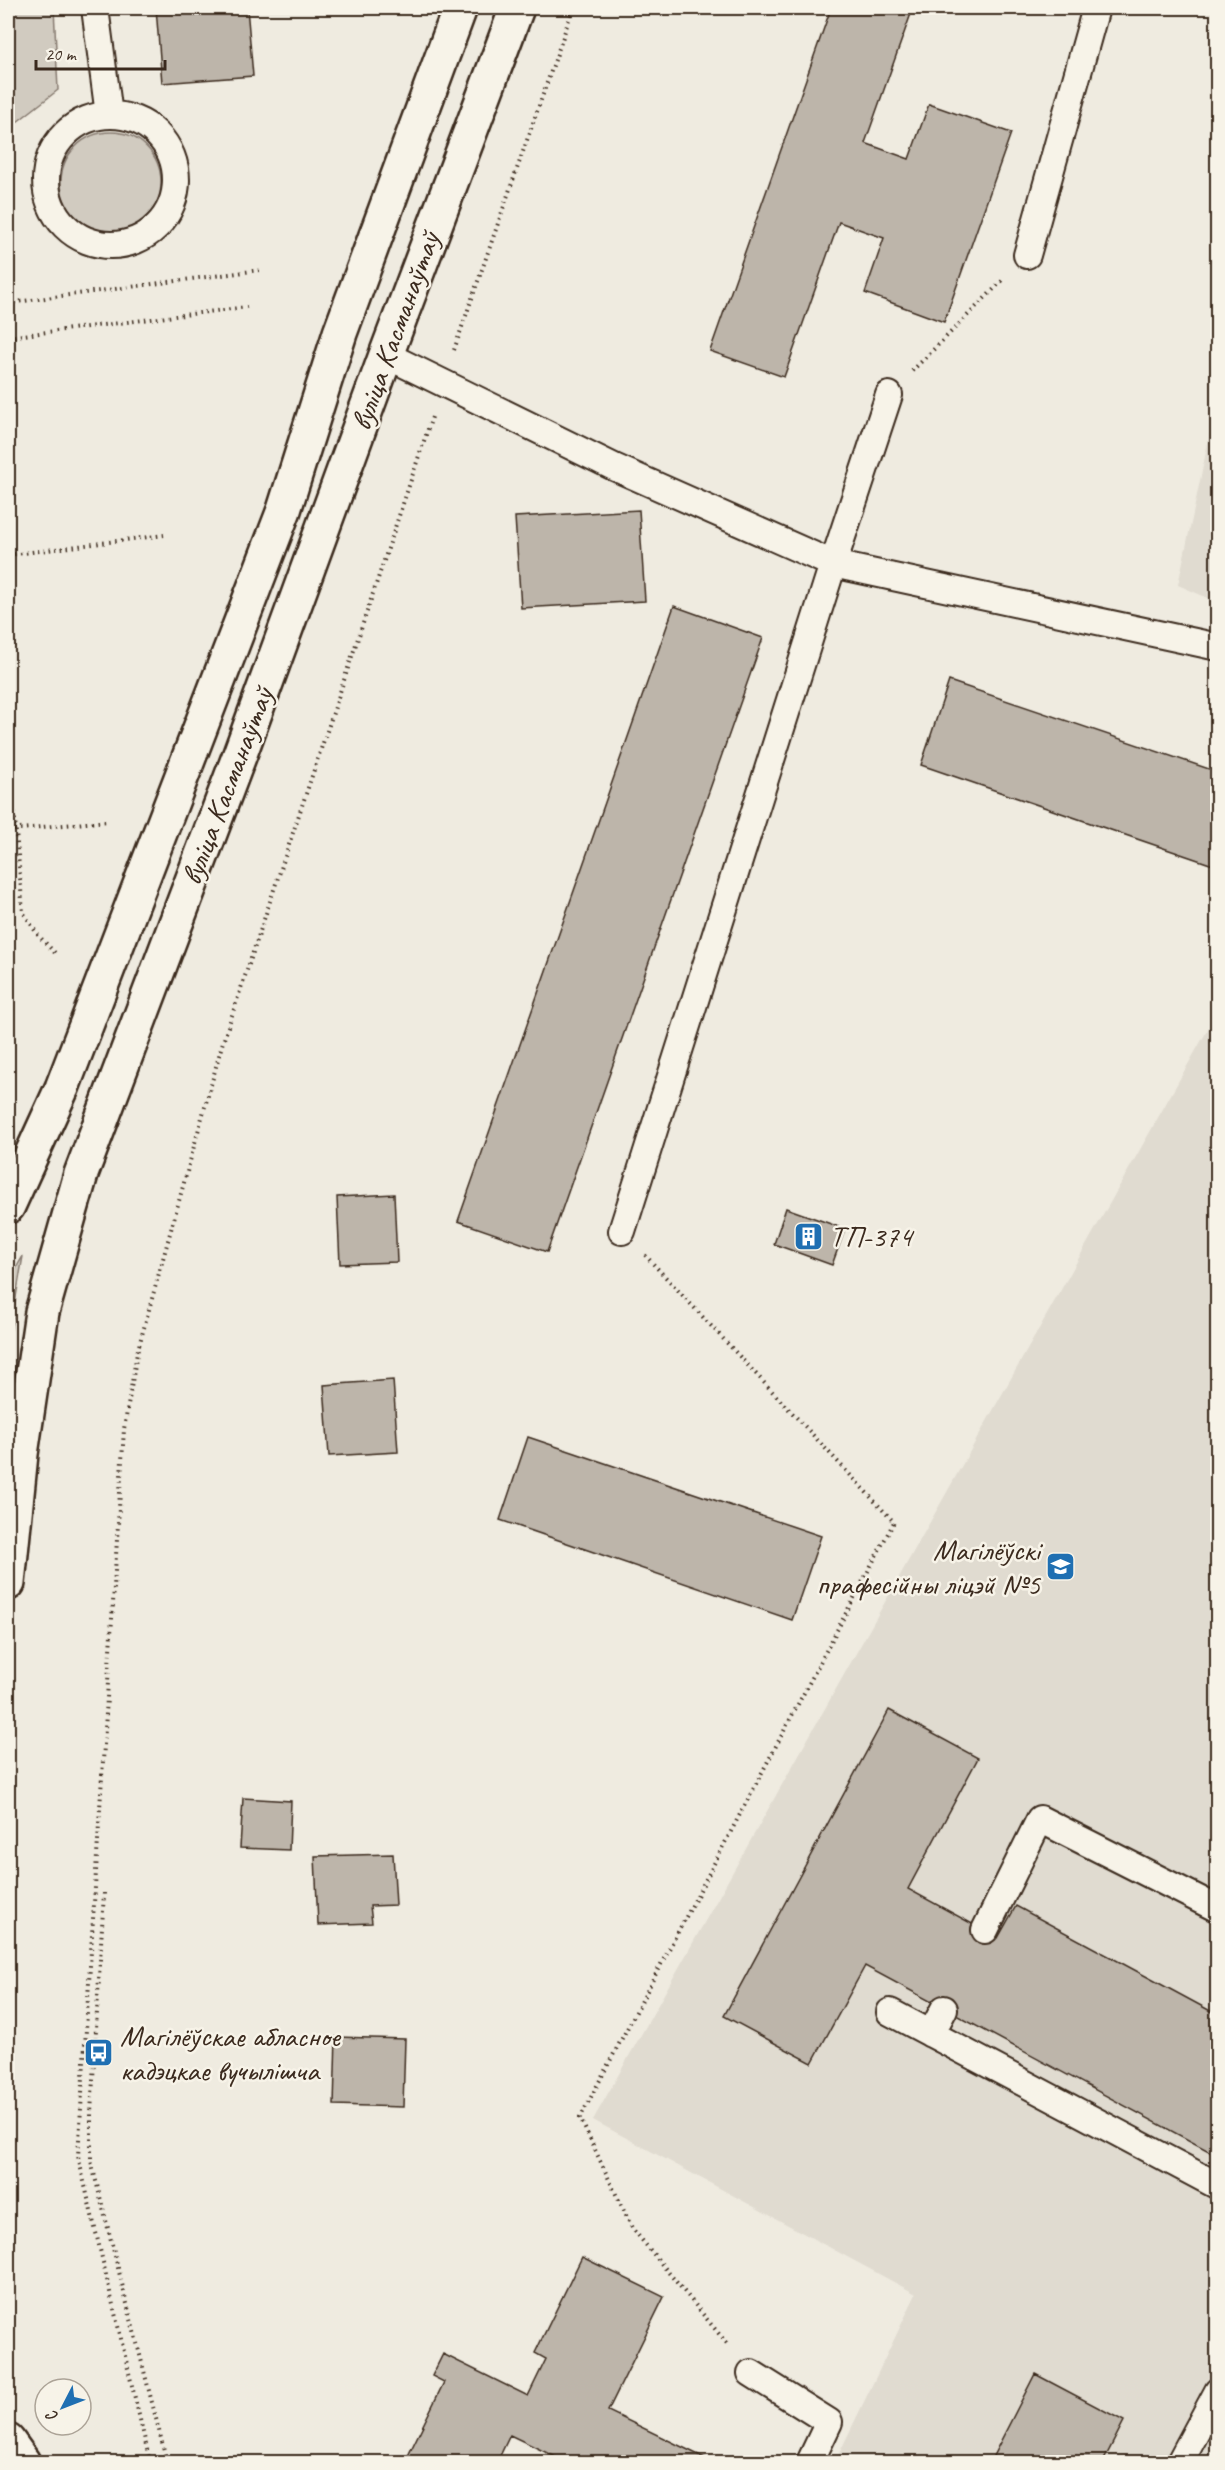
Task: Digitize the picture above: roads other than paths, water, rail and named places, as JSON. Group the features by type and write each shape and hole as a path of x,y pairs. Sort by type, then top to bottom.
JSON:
{"main road":[{"name":"вуліца Касманаўтаў","path":"8,1206 62,1088 284,510 340,333 460,8"},
{"name":"вуліца Касманаўтаў","path":"8,1583 21,1454 42,1312 81,1174 240,754 386,355 517,8"},
{"path":"340,333 386,355"},
{"path":"8,2441 23,2463"}],"lane":[{"path":"95,8 109,115"},
{"path":"1027,255 1096,8"},
{"path":"109,115 129,118 148,126 163,140 172,158 176,179 174,199 165,218 151,232 133,242 113,246 83,239 59,221 49,202 46,182 48,161 57,143 71,128 89,118 109,115"},
{"path":"386,355 614,467 833,564 1218,647"},
{"path":"622,1231 833,564 889,395"},
{"path":"985,1930 1040,1819 1218,1909"},
{"path":"931,2034 944,2009"},
{"path":"890,2013 1218,2186"},
{"path":"751,2373 829,2422 810,2463"},
{"path":"1180,2463 1218,2391"}],"place":[{"name":"ТП-374","path":"809,1236"},
{"name":"Магілёўскі прафесійны ліцэй №5","path":"1061,1567"},
{"name":"Магілёўскае абласное кадэцкае вучылішча","path":"99,2053"}]}
